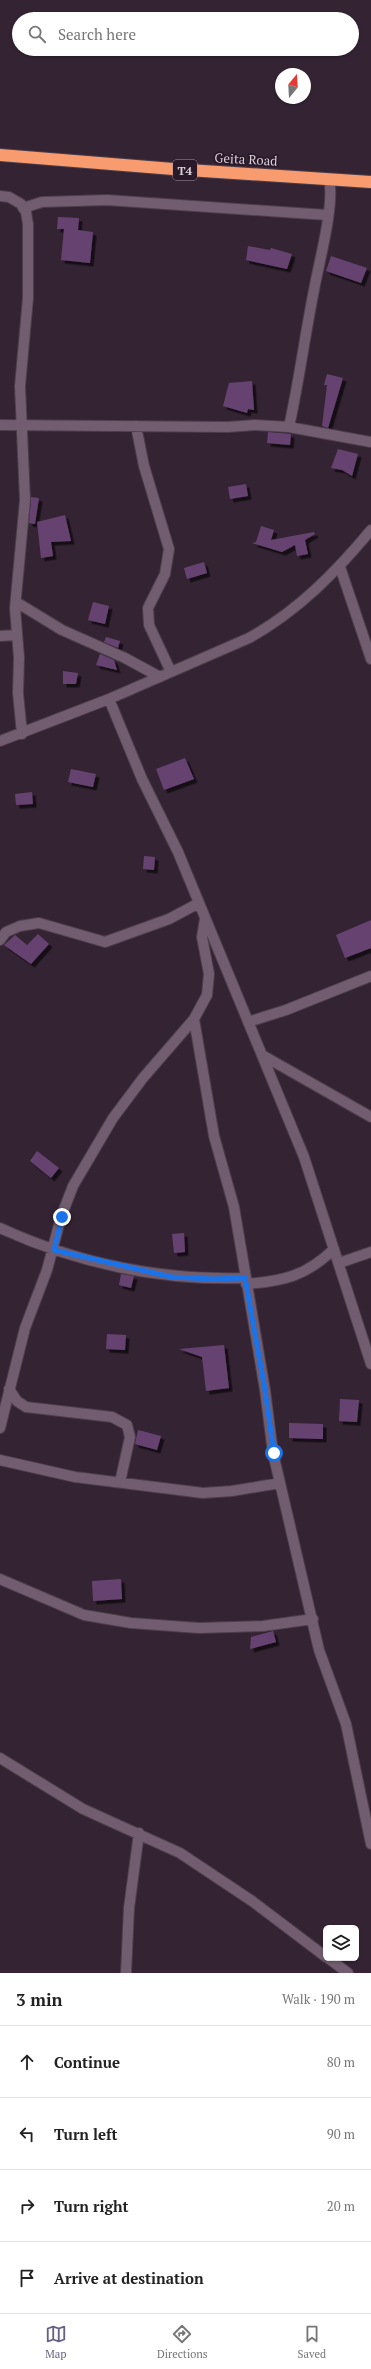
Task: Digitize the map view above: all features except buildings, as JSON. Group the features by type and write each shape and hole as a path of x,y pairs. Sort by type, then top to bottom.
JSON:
{"highway":[{"name":"Geita Road","path":"0,155 371,182"}],"street":[{"path":"289,427 300,378 328,215 332,189 329,179"},
{"path":"0,196 9,197 21,204 28,224 28,298 20,386 25,500 16,602 16,635 22,734"},
{"path":"23,208 42,202 107,200 328,215"},
{"path":"0,425 228,427 254,425 289,427 371,442"},
{"path":"136,426 144,466 169,549 165,574 148,608 149,625 171,672"},
{"path":"0,741 22,734 109,699 249,638 270,626 340,567 371,530"},
{"path":"340,567 371,659"},
{"path":"16,602 62,630 125,658 160,677"},
{"path":"0,636 16,635"},
{"path":"109,699 142,779 178,852 304,1156 371,1364"},
{"path":"0,940 6,932 20,926 39,923 105,942 169,919 199,903"},
{"path":"0,1428 25,1328 54,1250 62,1217 73,1186 114,1118 143,1078 194,1019 203,1005 209,987 209,974 202,937 205,919"},
{"path":"248,1022 286,1010 371,976"},
{"path":"194,1019 214,1136 234,1207 245,1281 280,1484 313,1619 319,1650 346,1724 371,1844"},
{"path":"262,1056 371,1117"},
{"path":"0,1228 54,1250 172,1277 274,1282 298,1276 318,1264 334,1249"},
{"path":"339,1263 371,1252"},
{"path":"10,1389 17,1401 26,1406 112,1417 127,1425 130,1437 120,1482"},
{"path":"0,1460 75,1477 203,1493 232,1491 280,1484"},
{"path":"0,1579 84,1615 131,1623 199,1628 263,1626 313,1619"},
{"path":"0,1758 83,1809 139,1833 180,1853 252,1901 323,1954"},
{"path":"126,1973 129,1908 139,1833"},
{"path":"332,1961 344,1972"}],"route":[{"path":"62,1217 54,1250 84,1259 172,1277 212,1279 245,1278 265,1390 274,1453"}]}
